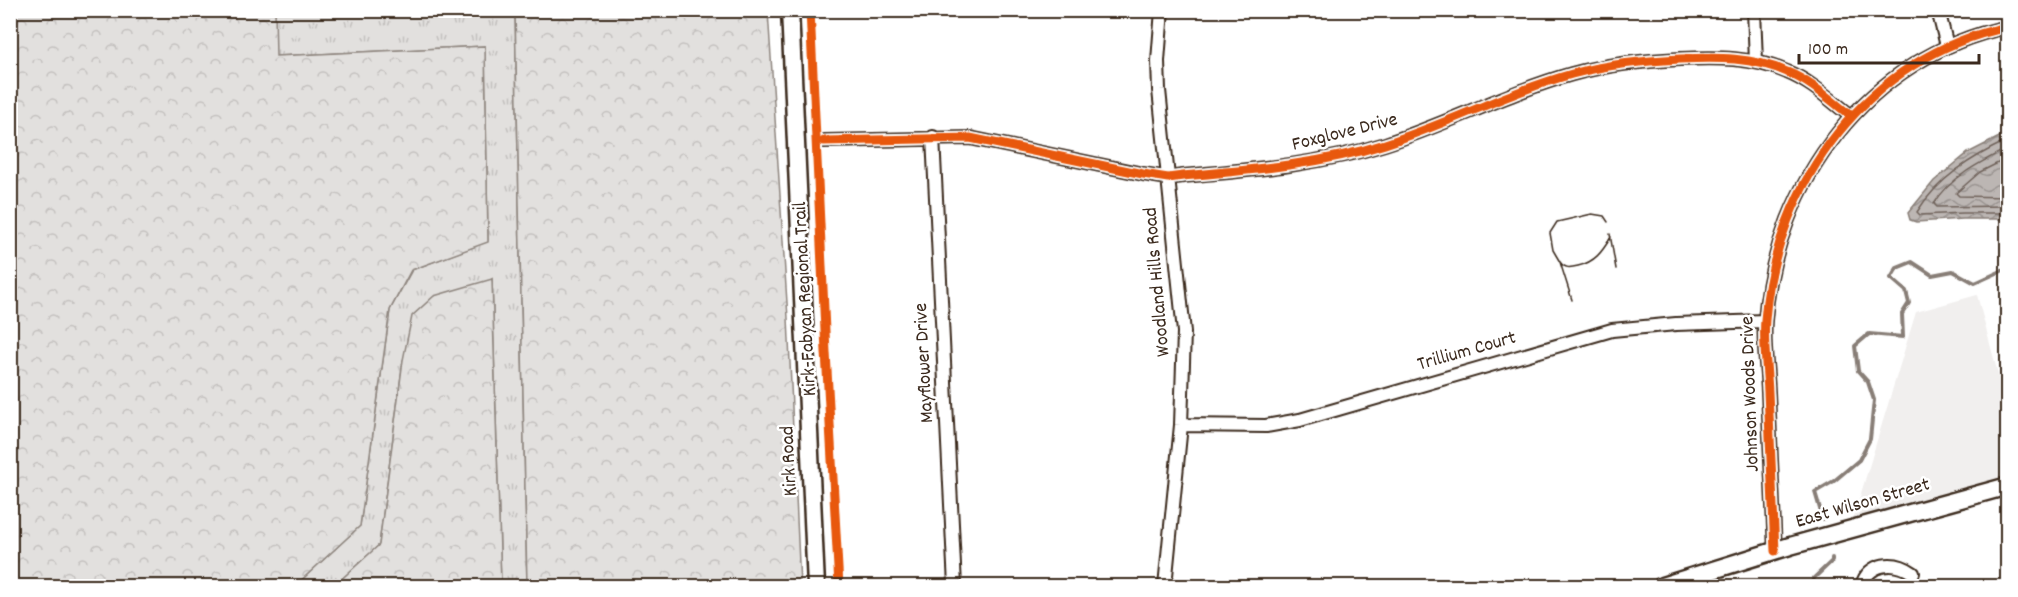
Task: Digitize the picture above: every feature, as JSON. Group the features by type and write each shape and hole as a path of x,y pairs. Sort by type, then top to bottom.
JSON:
{"street":[{"name":"Kirk Road","path":"790,10 816,586"},
{"name":"Woodland Hills Road","path":"1162,10 1158,90 1184,332 1181,425 1165,586"},
{"path":"1754,10 1756,62"},
{"path":"1938,10 1947,46"},
{"name":"Johnson Woods Drive","path":"1775,551 1765,321 1772,273 1787,221 1800,191 1815,164 1851,116 1895,76 1947,46 2007,27"},
{"name":"Foxglove Drive","path":"824,141 970,138 1143,174 1168,177 1276,167 1354,153 1411,136 1554,80 1612,65 1696,58 1738,58 1779,68 1800,78 1851,116"},
{"name":"Mayflower Drive","path":"933,137 955,586"},
{"name":"Trillium Court","path":"1181,425 1266,426 1300,420 1612,330 1676,324 1765,321"},
{"name":"East Wilson Street","path":"1662,586 1775,551 2007,486"},
{"path":"1862,586 1871,570 1880,565 1906,567 1913,573"}],"shaded area":[{"path":"1977,295 2007,408 2007,482 1852,523 1916,312"}],"green space":[{"path":"10,11 275,11 276,56 485,46 488,242 411,270 390,310 360,526 295,586 11,586"},
{"path":"275,11 515,11 527,586 501,586 492,279 403,360 379,545 334,586 295,586 360,526 390,310 412,270 488,241 485,46 275,56"},
{"path":"515,11 768,11 788,318 800,586 527,586"},
{"path":"492,279 501,586 334,586 379,545 403,360 412,316 434,296"}],"water":[{"path":"2007,133 2007,219 1916,222 1910,220 1908,213 1934,181 1968,153"}],"waterway":[{"path":"1823,519 1815,492 1834,481 1859,460 1870,439 1874,400 1868,382 1858,371 1855,346 1869,334 1903,337 1902,314 1909,303 1906,291 1891,278 1897,268 1912,262 1932,275 1953,271 1975,283 2008,268"},
{"path":"1810,586 1814,578 1832,561 1832,558"}],"tram line":[{"path":"1572,300 1560,262 1553,250 1550,233 1557,222 1592,214 1604,216 1608,222"},
{"path":"1610,234 1616,269"},
{"path":"1560,262 1566,267 1589,262 1601,252 1611,237"}],"cycle path":[{"name":"Kirk-Fabyan Regional Trail","path":"810,10 839,586"},
{"path":"1775,551 1765,320 1773,269 1788,220 1810,174 1838,133 1873,96 1913,65 1958,42 2008,27"},
{"path":"824,141 970,138 1168,178 1285,166 1335,157 1408,136 1548,81 1572,74 1626,64 1694,58 1735,59 1774,67 1805,81 1851,116"}]}
